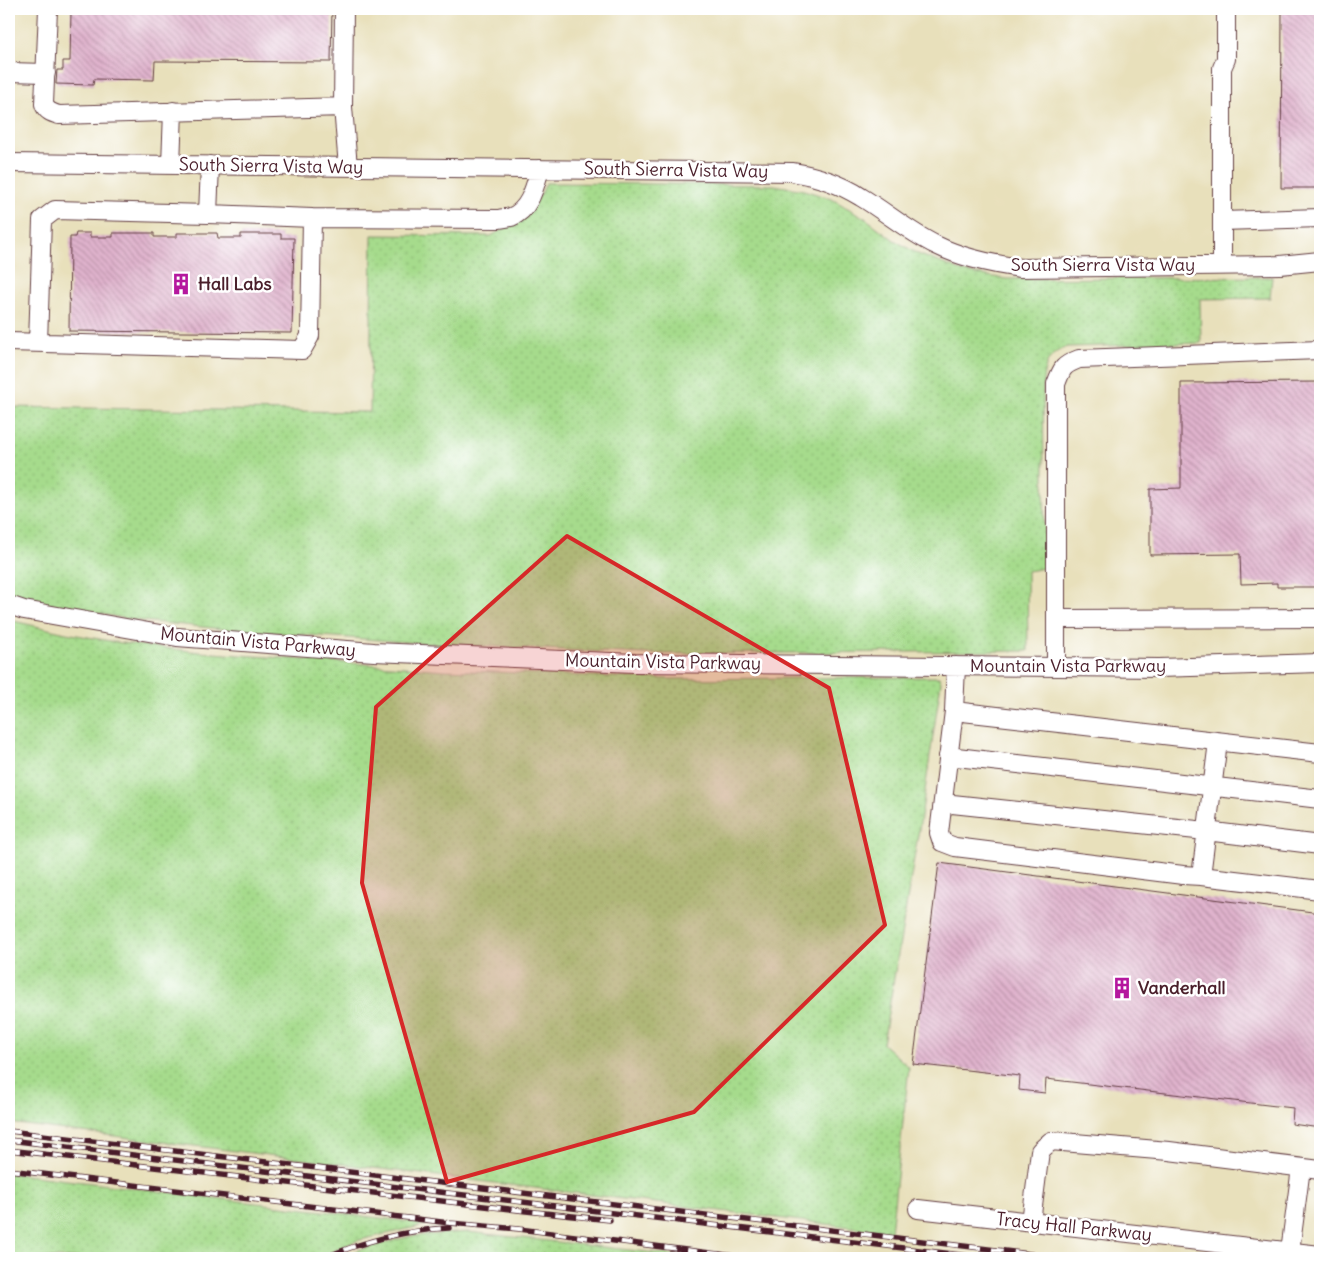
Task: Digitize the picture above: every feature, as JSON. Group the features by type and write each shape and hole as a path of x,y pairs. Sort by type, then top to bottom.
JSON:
{"street":[{"path":"48,9 44,104 45,108 54,114 343,107"},
{"path":"344,9 343,107 348,167"},
{"path":"1222,265 1222,68 1226,59 1226,9"},
{"path":"9,72 46,73"},
{"path":"170,164 173,111"},
{"name":"South Sierra Vista Way","path":"9,163 792,172 815,176 842,186 862,197 909,230 936,245 966,257 997,265 1021,268 1280,264 1320,261"},
{"path":"208,214 210,165"},
{"path":"38,343 42,220 55,210 312,218 499,219 510,218 520,212 530,198 540,169"},
{"path":"9,342 302,350 310,336 312,218"},
{"path":"1222,221 1320,218"},
{"path":"1056,667 1056,384 1067,364 1079,360 1320,350"},
{"name":"Mountain Vista Parkway","path":"9,605 24,610 177,637 374,652 635,663 1159,668 1320,663"},
{"path":"1056,619 1320,618"},
{"path":"956,666 954,711 939,833 942,842 955,847 1320,890"},
{"path":"954,711 1320,753"},
{"path":"1201,876 1218,742"},
{"path":"948,756 1320,799"},
{"path":"942,803 1320,845"},
{"path":"1031,1222 1040,1151 1050,1141 1169,1151 1320,1170"},
{"path":"1290,1251 1301,1168"},
{"name":"Tracy Hall Parkway","path":"918,1210 1320,1255"}],"highlighted area":[{"path":"567,536 829,688 885,925 694,1112 447,1182 362,883 376,707"}],"green space":[{"path":"546,183 774,185 804,190 832,199 865,218 894,240 918,254 964,272 1006,279 1272,277 1270,298 1200,299 1201,343 1067,347 1056,352 1049,359 1043,380 1045,568 1027,571 1028,651 648,654 436,644 222,629 134,620 31,601 9,595 9,407 370,412 372,235 491,236 525,217"},
{"path":"9,620 121,643 199,652 445,670 668,679 939,677 941,682 922,811 883,1044 909,1067 891,1232 9,1123"},
{"path":"9,1173 429,1224 356,1241 317,1258 9,1258"},
{"path":"468,1232 701,1258 339,1258 358,1250 411,1236"}],"building":[{"path":"93,9 332,9 331,62 155,61 154,80 94,79 93,85 56,84 57,70 63,70 63,61 70,61 71,11 93,12"},
{"path":"1282,9 1320,9 1320,188 1281,188"},
{"name":"Hall Labs","path":"76,233 90,233 90,237 113,237 113,233 154,233 154,237 177,237 177,233 217,233 218,238 241,238 241,234 281,234 281,238 294,238 292,333 69,331 70,237 75,237"},
{"path":"1320,382 1320,587 1277,587 1277,583 1241,584 1240,554 1150,555 1150,489 1181,488 1181,383"},
{"name":"Vanderhall","path":"939,863 1320,913 1320,1128 1292,1124 1293,1108 1046,1079 1045,1093 1019,1090 1020,1076 913,1064"}],"railway":[{"path":"9,1131 1063,1258"},
{"path":"9,1140 986,1258"},
{"path":"9,1150 610,1220"},
{"path":"9,1170 450,1223 519,1229 750,1258"},
{"path":"324,1258 354,1246 385,1237 449,1228"}],"place":[{"name":"Hall Labs","path":"181,284"},
{"name":"Vanderhall","path":"1122,988"}]}
